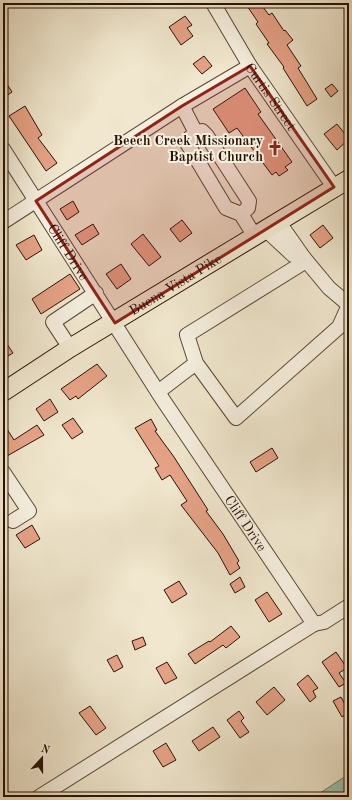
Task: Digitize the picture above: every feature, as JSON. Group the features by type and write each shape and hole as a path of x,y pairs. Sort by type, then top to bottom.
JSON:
{"main road":[{"name":"Buena Vista Pike","path":"3,392 70,348 115,323 266,228 342,183"}],"street":[{"name":"Curtis Street","path":"213,3 250,66 342,183"},
{"path":"3,222 182,106 250,66"},
{"path":"182,106 196,133"},
{"path":"241,214 248,208 249,201 207,136 202,131 196,133 187,143 226,208 241,214 266,228 293,255 305,259 329,288 349,305 339,327 236,418 196,363 187,335 305,259"},
{"name":"Cliff Drive","path":"3,149 158,392 314,624"},
{"path":"70,348 53,322 96,294"},
{"path":"158,392 196,363"},
{"path":"3,472 29,510 13,522"},
{"path":"39,797 314,624 324,622 349,606"}],"highlighted area":[{"path":"250,66 334,187 115,323 36,201 182,106"}],"shaded area":[{"path":"349,774 349,797 314,797"}],"building":[{"path":"245,3 260,3 269,15 272,13 284,31 285,30 293,40 287,45 301,66 298,68 317,99 307,106 283,68 284,67 267,44 269,43 256,24 258,22"},
{"path":"185,16 192,25 187,28 193,36 181,45 169,27"},
{"path":"204,56 212,66 202,74 193,64"},
{"path":"3,78 12,92 3,98"},
{"path":"332,84 338,91 331,97 325,89"},
{"path":"245,88 261,112 258,114 292,162 285,167 288,170 279,176 276,172 272,175 237,128 229,133 213,109"},
{"path":"25,106 42,135 38,138 57,163 46,171 9,116"},
{"path":"337,124 349,139 337,150 324,134"},
{"path":"73,201 79,212 67,220 60,209"},
{"path":"182,220 192,233 180,242 170,229"},
{"path":"93,224 99,234 82,245 75,235"},
{"path":"323,225 333,238 320,248 310,235"},
{"path":"143,234 161,257 149,266 131,244"},
{"path":"34,235 42,250 26,260 16,245"},
{"path":"121,264 131,279 117,289 106,274"},
{"path":"70,274 80,289 41,314 32,299"},
{"path":"3,338 13,353 3,359"},
{"path":"97,364 107,376 78,399 76,396 70,400 61,389"},
{"path":"50,399 58,412 44,421 36,409"},
{"path":"73,418 83,432 72,439 62,425"},
{"path":"151,419 157,430 155,431 174,457 208,510 206,511 223,534 239,561 237,563 240,568 230,575 218,553 181,505 187,501 170,475 162,480 155,468 159,466 135,428"},
{"path":"3,423 14,440 37,425 44,435 7,456 3,449"},
{"path":"272,448 278,458 256,472 250,462"},
{"path":"32,525 40,539 25,548 16,535"},
{"path":"240,577 245,587 235,593 230,584"},
{"path":"179,581 187,594 172,603 164,590"},
{"path":"267,592 282,614 269,622 255,600"},
{"path":"231,626 240,637 226,648 223,645 195,664 188,654 209,641 210,642"},
{"path":"143,637 146,645 135,650 132,641"},
{"path":"336,652 347,668 339,673 346,683 339,687 322,662"},
{"path":"117,655 123,667 114,672 107,660"},
{"path":"167,662 177,678 165,684 156,668"},
{"path":"308,675 318,688 313,691 316,697 310,702 297,684"},
{"path":"274,687 285,700 267,715 256,702"},
{"path":"341,697 349,712 342,717 333,701"},
{"path":"90,706 106,728 96,735 79,713"},
{"path":"239,711 244,718 241,721 249,732 240,738 227,720"},
{"path":"213,727 220,737 199,751 192,741"},
{"path":"166,743 176,760 163,767 153,751"}],"place":[{"name":"Beech Creek Missionary Baptist Church","path":"275,148"}]}
